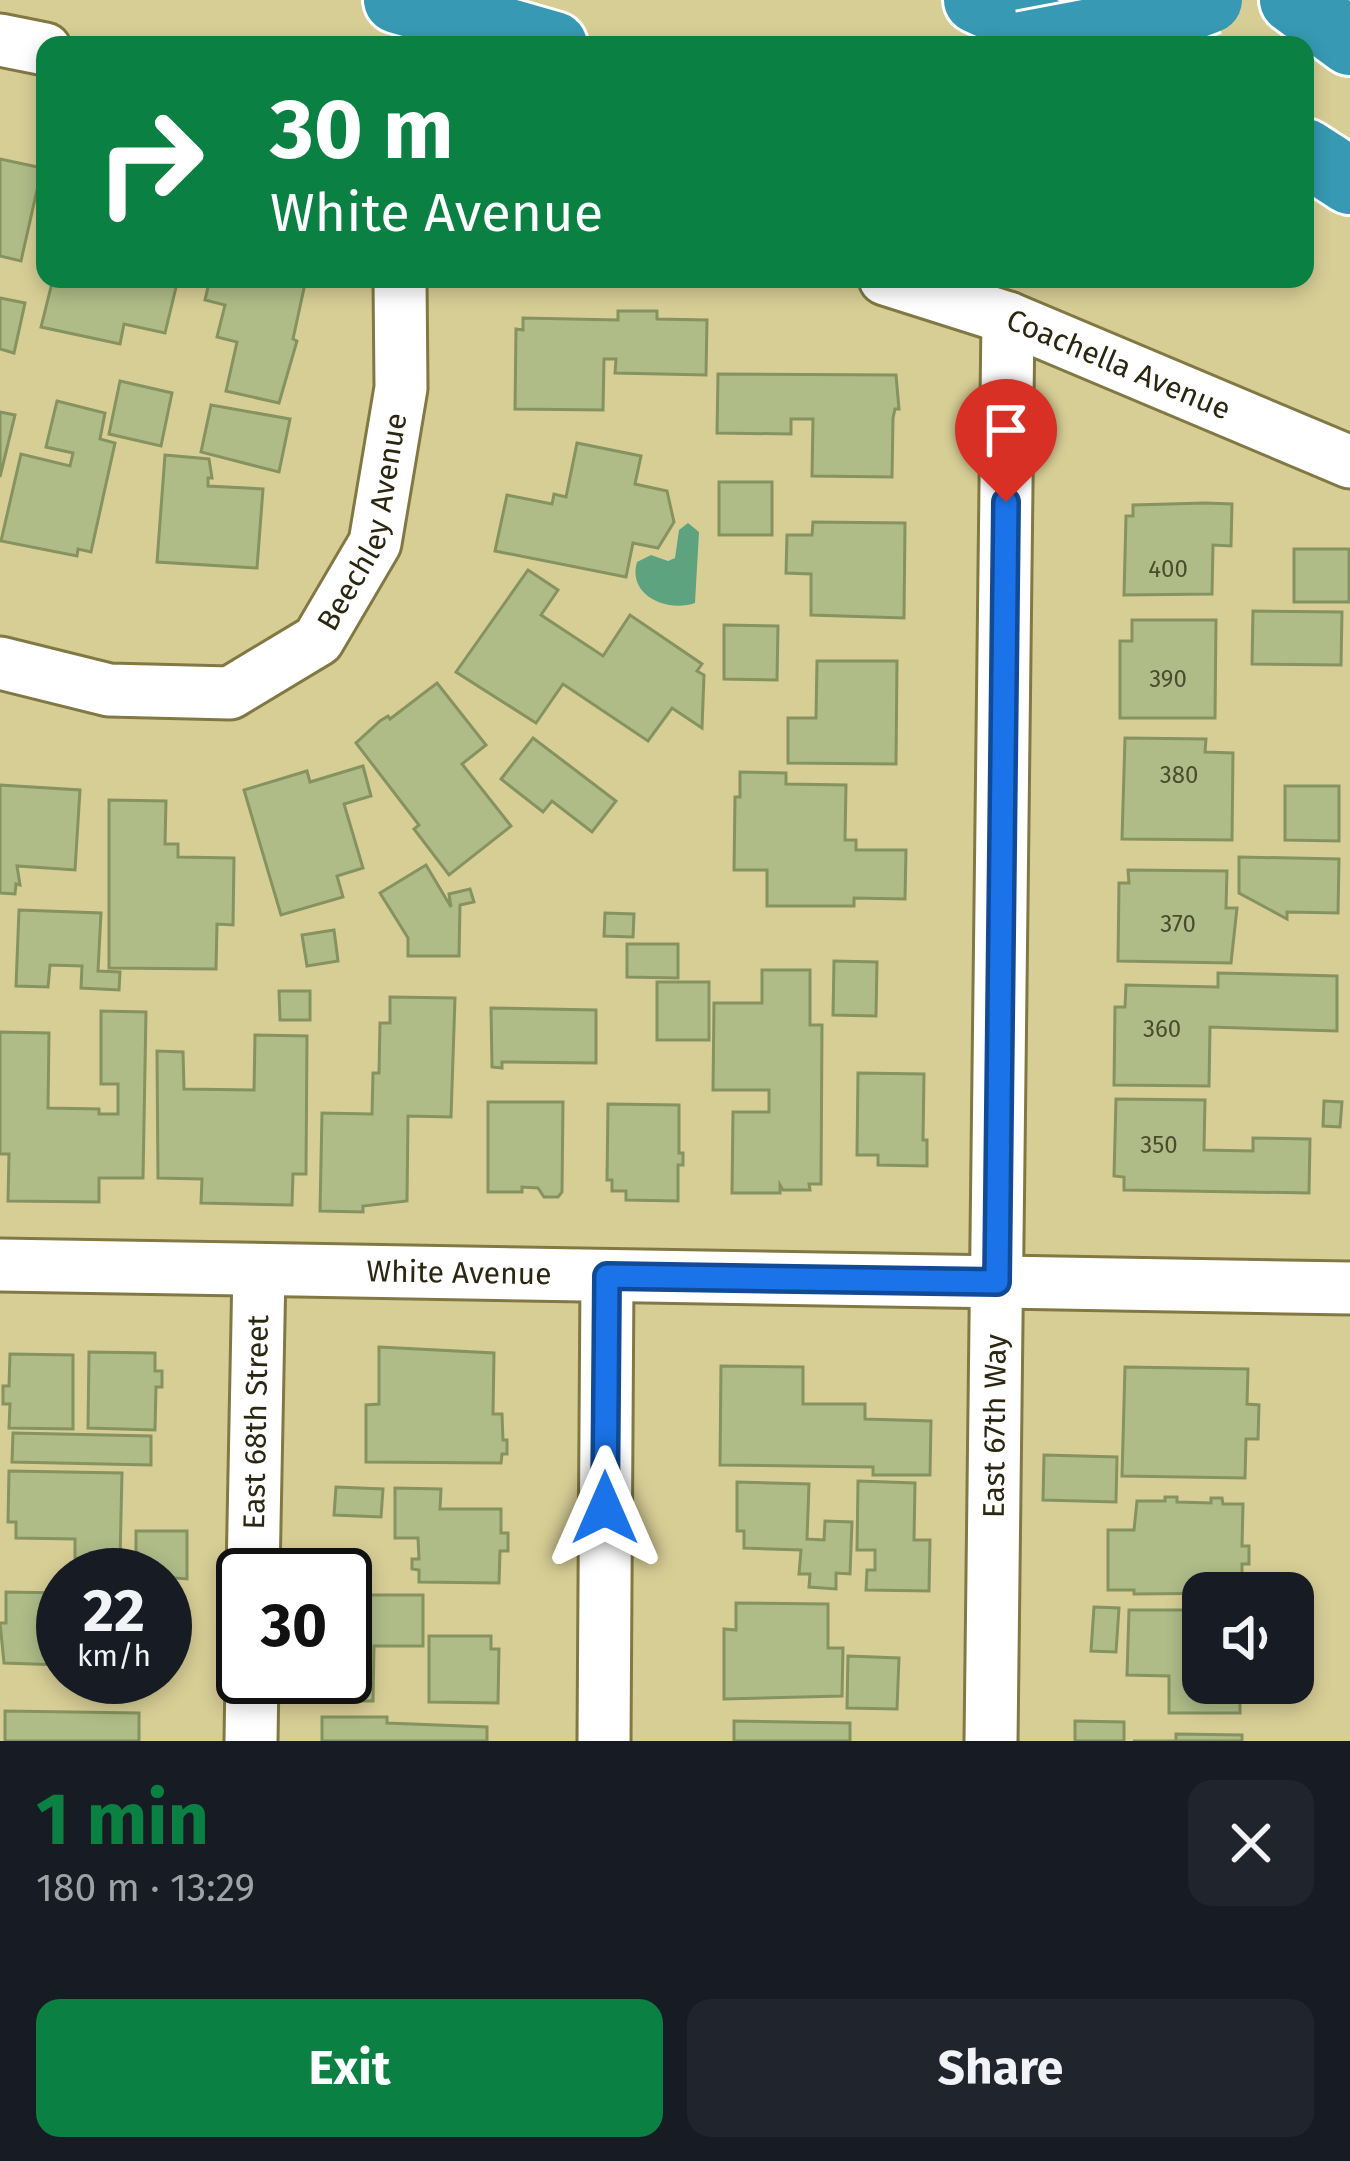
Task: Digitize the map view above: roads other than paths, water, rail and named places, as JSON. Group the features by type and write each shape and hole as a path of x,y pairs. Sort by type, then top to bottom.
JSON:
{"highway":[{"path":"397,0 523,36"},
{"path":"976,0 1056,36"},
{"path":"1069,36 1159,19 1209,0"},
{"path":"1314,158 1350,181"}],"street":[{"path":"0,40 36,47"},
{"name":"Beechley Avenue","path":"0,663 109,690 230,692 318,640 375,543 400,388 400,288"},
{"name":"Coachella Avenue","path":"913,288 1008,318 1350,462"},
{"name":"East 67th Way","path":"991,1741 1008,318"},
{"name":"White Avenue","path":"0,1265 1350,1288"},
{"name":"East 68th Street","path":"254,1548 259,1270"},
{"path":"604,1741 607,1276"},
{"path":"250,1741 251,1704"}]}
